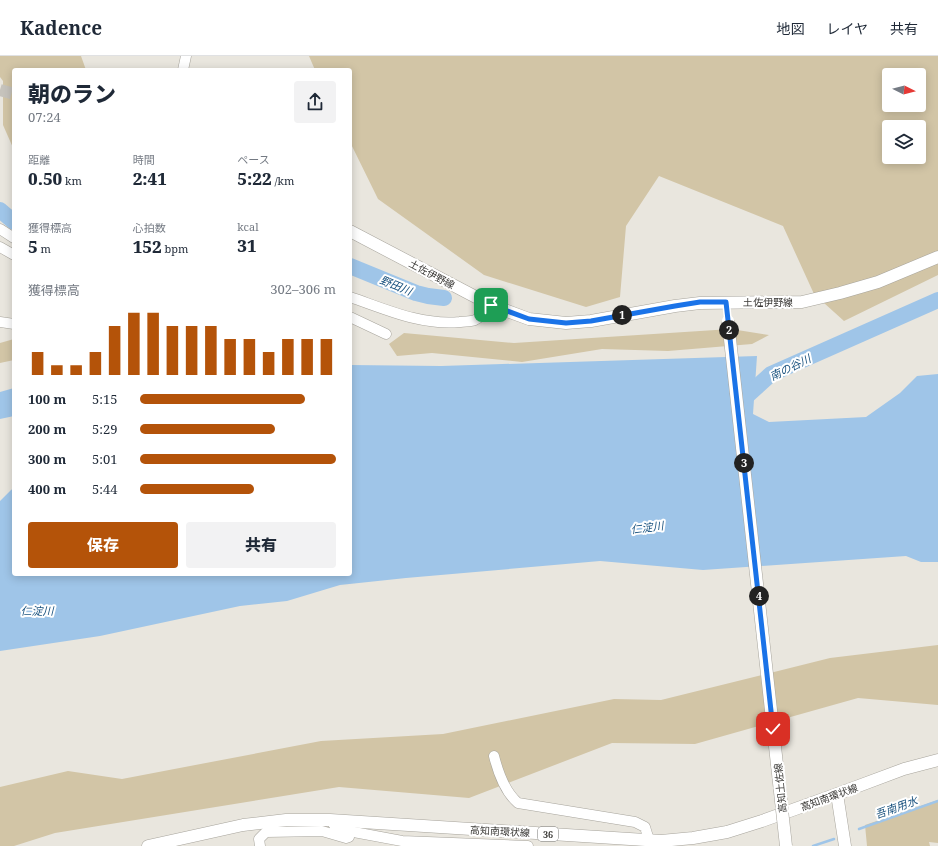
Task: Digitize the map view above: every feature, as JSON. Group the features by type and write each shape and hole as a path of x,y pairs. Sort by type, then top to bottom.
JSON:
{"main road":[{"name":"土佐伊野線","path":"352,232 491,305 529,319 566,323 591,321 700,302 802,302 878,282 938,257"},
{"name":"高知土佐線","path":"726,302 786,846"},
{"name":"高知南環状線","path":"148,846 243,825 286,820 330,820 623,842 659,842 727,832 904,770 938,760"},
{"path":"837,794 845,846"}],"street":[{"path":"183,68 186,56"},
{"path":"0,229 12,237"},
{"path":"0,247 12,254"},
{"path":"352,298 396,313 434,322 449,323 472,321 481,316 491,305"},
{"path":"352,318 386,334"},
{"path":"0,322 12,324"},
{"path":"494,756 498,772 512,798 518,802 635,822 645,827 659,842"},
{"path":"330,820 335,826 343,830 383,837 402,843 528,846"},
{"path":"260,846 259,839 266,832 322,831 346,838 383,837"}],"shaded area":[{"path":"0,56 81,56 85,68 12,68 12,145 3,125 3,81 0,77"},
{"path":"309,56 938,56 938,275 844,321 814,294 783,226 659,176 626,226 620,297 586,307 484,275 378,199 352,146 352,68 314,68"},
{"path":"731,329 769,335 752,344 668,351 602,349 522,362 432,353 397,356 389,344 404,333 514,343"},
{"path":"12,340 12,360 0,363 0,343"},
{"path":"938,645 938,705 858,698 695,744 612,743 469,798 339,787 55,833 14,846 0,846 0,787 68,771 122,779 321,741 443,734 614,699 661,700 830,658"},
{"path":"938,800 938,843 929,842 930,846 867,846 865,825"}],"water":[{"name":"仁淀川","path":"757,356 753,414 769,422 866,417 900,393 917,376 938,374 938,562 921,562 906,556 703,570 600,561 406,578 340,585 287,601 240,606 100,636 0,651 0,501 12,489 12,576 352,576 352,365 441,366"},
{"path":"12,389 12,416 0,419 0,392"}],"waterway":[{"name":"野田川","path":"0,210 12,220"},
{"name":"野田川","path":"352,267 416,293 444,298"},
{"name":"南の谷川","path":"739,403 771,374 938,300"},
{"name":"吾南用水","path":"859,829 938,801"},
{"name":"吾南用水","path":"813,846 834,839"}],"tunnel":[{"path":"0,90 12,93"}],"route":[{"path":"491,305 529,319 566,323 591,321 700,302 726,302 773,729"}]}
